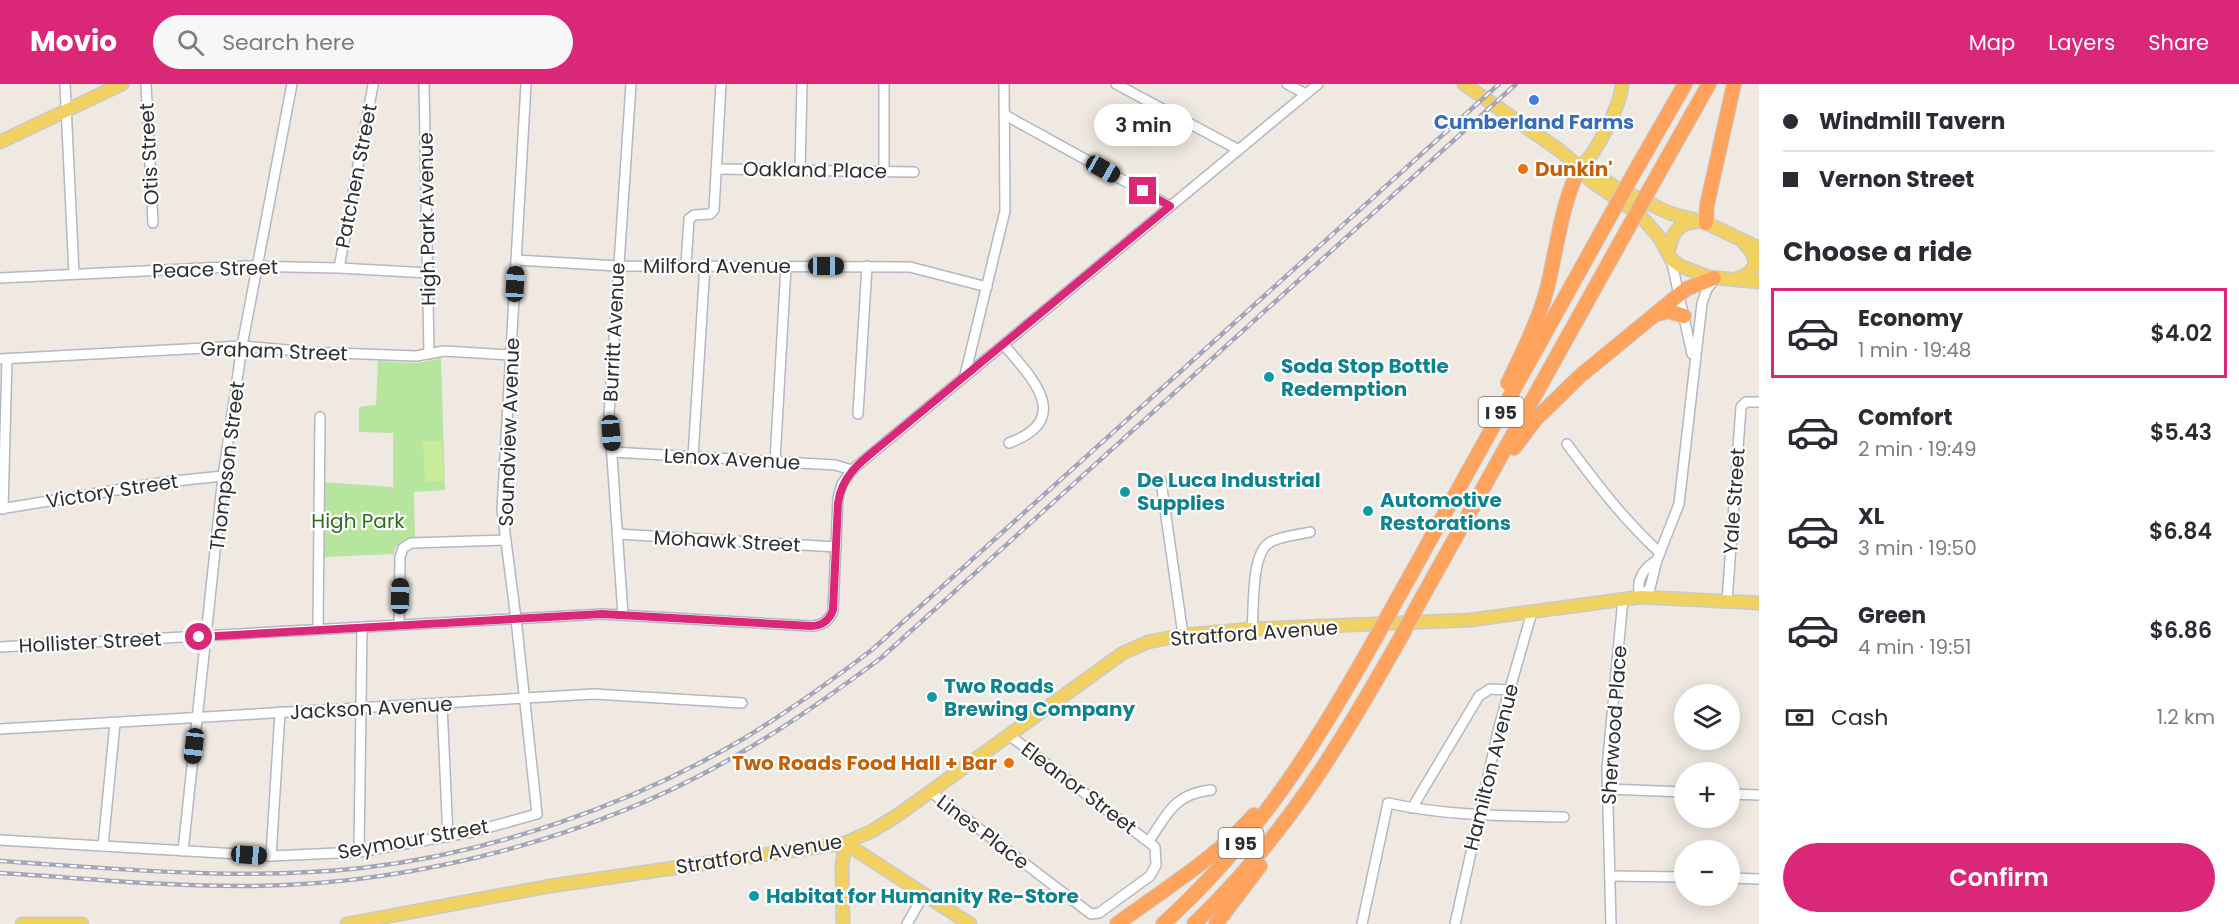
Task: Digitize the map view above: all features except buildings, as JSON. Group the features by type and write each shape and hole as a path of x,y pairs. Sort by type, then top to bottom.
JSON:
{"highway":[{"name":"I 95","path":"1163,924 1209,879 1245,839 1309,753 1685,84"},
{"name":"I 95","path":"1194,924 1240,877 1269,843 1323,770 1352,723 1709,84"},
{"path":"1705,223 1734,84"},
{"path":"1451,502 1537,320 1570,192 1580,167"},
{"path":"1466,519 1520,440 1552,402 1691,286 1715,278"},
{"path":"1658,314 1668,311 1684,316"},
{"path":"1117,924 1232,837 1309,753"},
{"path":"1216,924 1290,825 1323,770"}],"main road":[{"path":"0,142 122,84"},
{"path":"1464,84 1559,150 1580,167 1590,180 1639,214 1659,237 1670,256 1688,270 1715,278 1759,282"},
{"path":"1580,167 1596,150 1619,100 1621,84"},
{"path":"1580,167 1596,174 1613,186 1670,213 1705,223 1759,248"},
{"path":"1670,256 1672,234 1681,225 1705,223"},
{"path":"1735,279 1751,273 1755,264 1751,250 1738,238"},
{"name":"Stratford Avenue","path":"347,924 550,886 846,843 880,826 931,792 1123,653 1148,642 1183,635 1252,629 1435,623 1532,612 1623,598 1759,603"},
{"path":"843,924 842,866 846,843 970,924"},
{"path":"22,924 82,924"}],"street":[{"path":"65,84 74,274"},
{"name":"Otis Street","path":"146,84 153,224"},
{"name":"Thompson Street","path":"183,851 223,476 242,346 292,84"},
{"name":"High Park Avenue","path":"424,84 429,354"},
{"name":"Soundview Avenue","path":"526,84 502,510 537,814"},
{"name":"Burritt Avenue","path":"623,615 609,414 631,84"},
{"path":"686,266 689,219 694,215 713,211 722,84"},
{"path":"800,170 802,84"},
{"path":"884,84 884,171"},
{"path":"966,375 1005,211 1004,84"},
{"path":"1116,84 1239,150"},
{"path":"1287,84 1306,94"},
{"path":"836,547 839,493 852,470 1318,84"},
{"name":"Patchen Street","path":"339,268 373,85"},
{"path":"1005,115 1170,206"},
{"name":"Oakland Place","path":"716,169 914,172"},
{"path":"1670,256 1694,362"},
{"name":"Milford Avenue","path":"516,260 618,266 910,267 987,287"},
{"name":"Peace Street","path":"0,278 257,266 429,273"},
{"path":"693,457 705,266"},
{"path":"775,461 786,266"},
{"path":"858,414 867,266"},
{"path":"1641,597 1639,588 1641,576 1658,557 1672,524 1681,492 1702,300 1715,278"},
{"path":"1004,345 1033,380 1041,394 1043,407 1040,421 1029,434 1010,443"},
{"name":"Graham Street","path":"3,359 242,346 310,352 416,356 444,351 511,355"},
{"path":"1,509 3,359"},
{"name":"Yale Street","path":"1727,601 1741,407 1743,403 1759,402"},
{"path":"318,629 320,417"},
{"path":"1567,444 1605,497 1658,557"},
{"name":"Lenox Avenue","path":"612,452 835,465 852,470"},
{"name":"Victory Street","path":"1,509 165,482 223,476"},
{"path":"1161,481 1183,635"},
{"path":"1252,629 1257,563 1261,552 1269,543 1310,532"},
{"name":"Mohawk Street","path":"618,534 836,547"},
{"path":"399,625 400,556 404,548 411,543 505,540"},
{"name":"Hollister Street","path":"0,647 580,615 820,625 827,621 833,610 836,547"},
{"name":"Sherwood Place","path":"1611,924 1607,789 1623,598"},
{"name":"Hamilton Avenue","path":"1455,924 1478,815 1509,690 1532,612"},
{"path":"359,852 362,627"},
{"path":"1412,808 1479,696 1490,689 1509,690"},
{"name":"Jackson Avenue","path":"0,729 442,705 594,694 742,702"},
{"path":"442,705 448,837"},
{"path":"271,856 280,712"},
{"path":"103,846 115,723"},
{"name":"Eleanor Street","path":"1009,735 1093,801 1149,841"},
{"path":"1607,789 1674,792"},
{"path":"1149,841 1182,797 1195,792 1211,790"},
{"name":"Lines Place","path":"931,792 1091,914 1099,913 1150,876 1156,865 1157,854 1155,847 1149,841"},
{"path":"1740,794 1759,795"},
{"path":"1362,924 1388,803 1478,815 1564,817"},
{"name":"Seymour Street","path":"0,840 271,856 359,852 448,837 537,814"},
{"path":"1610,876 1674,877"},
{"path":"1740,878 1759,879"},
{"path":"907,924 924,894"}],"green space":[{"name":"High Park","path":"441,358 445,490 414,492 415,538 401,542 394,554 323,557 323,482 393,487 393,433 359,432 359,407 376,405 378,361 418,363"},
{"path":"423,441 442,441 444,481 425,482"}],"railway":[{"path":"0,861 226,874 272,874 362,868 461,851 559,823 608,805 700,763 777,718 873,649 1499,84"},
{"path":"0,873 221,886 317,883 381,876 510,849 634,806 693,779 783,727 881,658 1516,84"}],"place":[{"name":"Cumberland Farms","path":"1534,100"},
{"name":"Dunkin'","path":"1523,169"},
{"name":"Soda Stop Bottle Redemption","path":"1269,377"},
{"name":"De Luca Industrial Supplies","path":"1125,492"},
{"name":"Automotive Restorations","path":"1368,511"},
{"name":"Two Roads Brewing Company","path":"932,697"},
{"name":"Two Roads Food Hall + Bar","path":"1009,763"},
{"name":"Habitat for Humanity Re-Store","path":"754,896"}],"route":[{"path":"199,637 602,614 820,625 827,621 833,610 838,503 840,489 848,474 1170,206 1143,191"}]}
